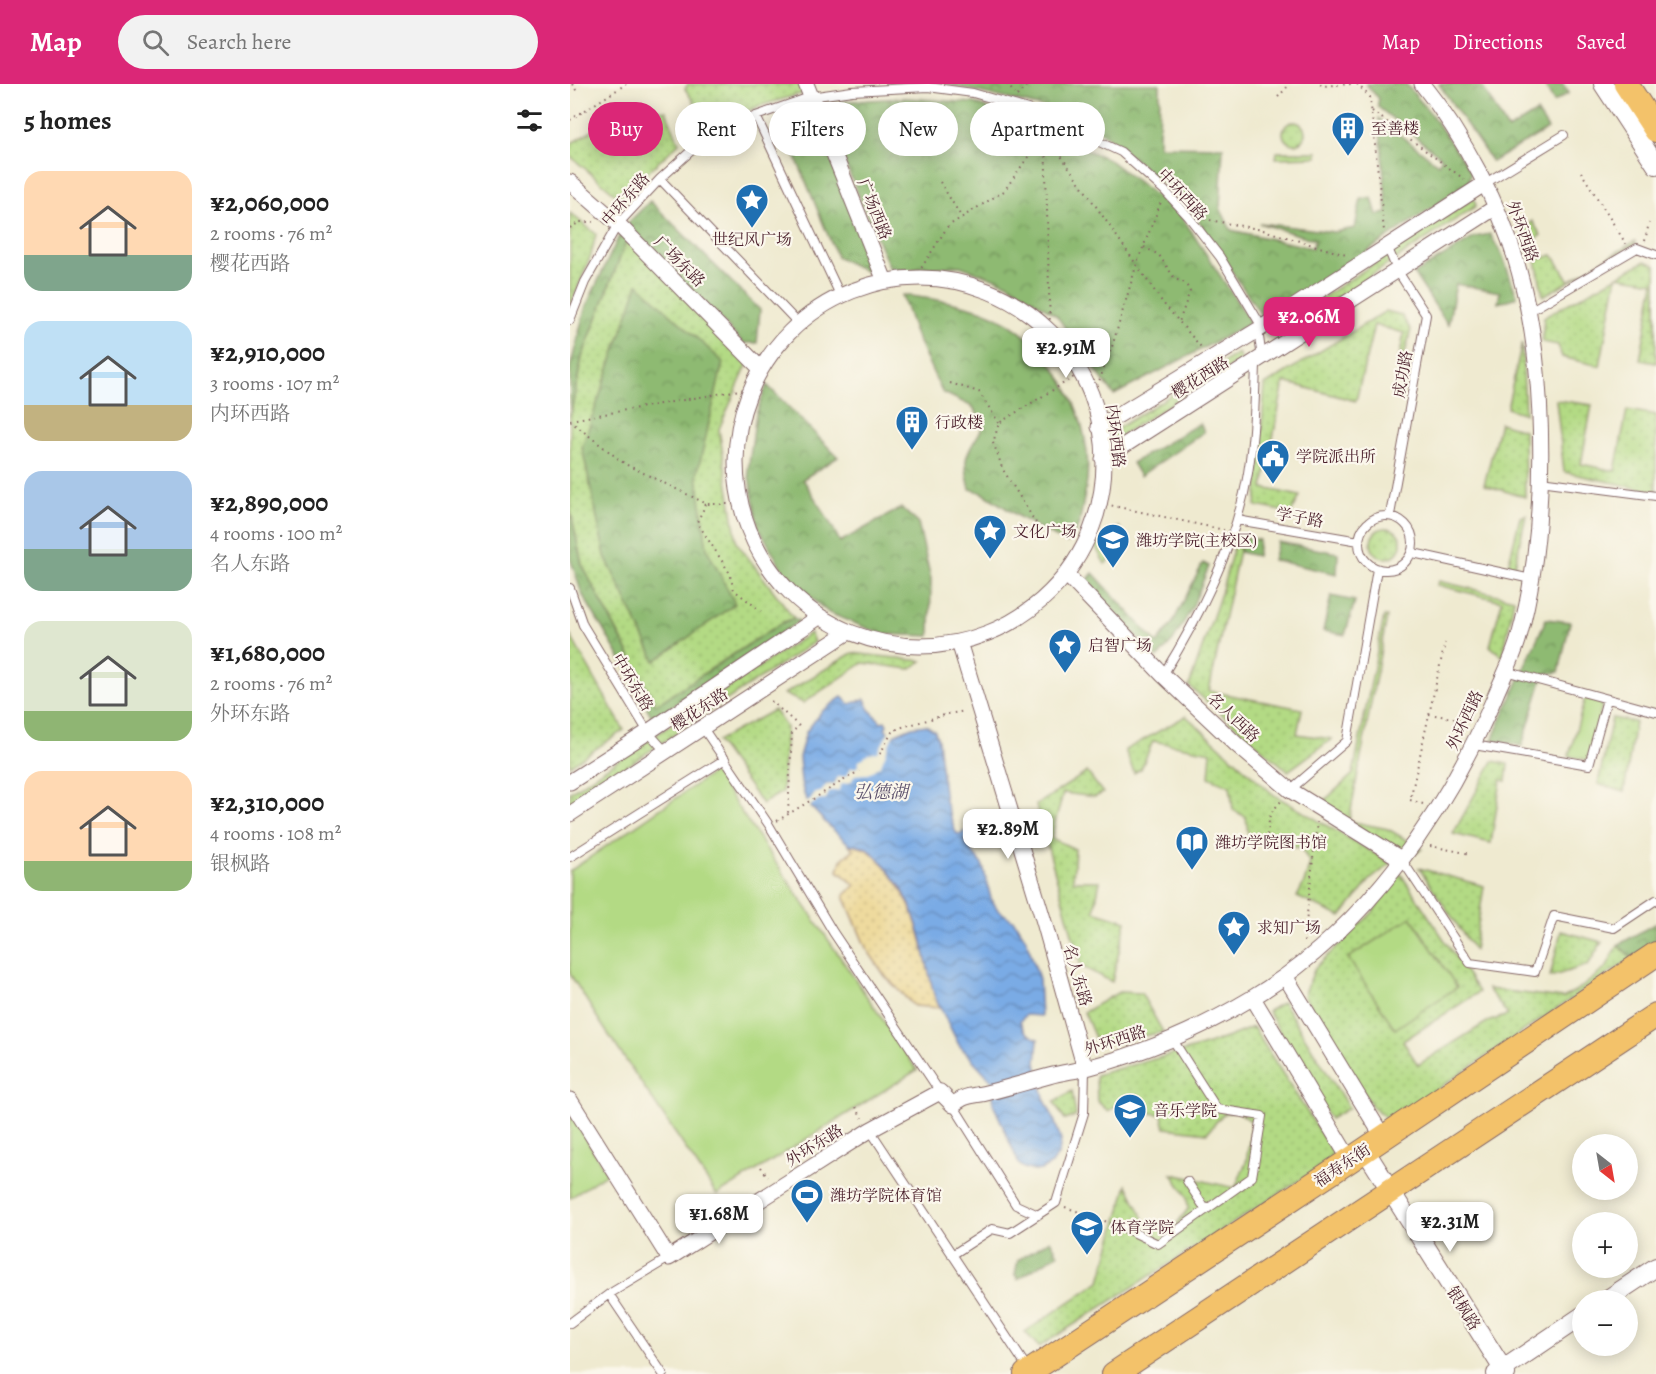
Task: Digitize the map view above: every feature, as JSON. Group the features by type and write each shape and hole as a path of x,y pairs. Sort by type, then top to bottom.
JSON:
{"main road":[{"path":"1626,84 1656,129"},
{"name":"福寿东街","path":"1028,1373 1656,954"},
{"path":"1114,1374 1656,1015"}],"street":[{"name":"外环西路","path":"953,1105 963,1097 1085,1069 1173,1040 1253,998 1286,976 1374,894 1413,843 1454,782 1484,724 1519,640 1533,580 1540,481 1540,423 1536,372 1528,312 1519,270 1496,207 1480,186 1458,138 1422,84"},
{"path":"1603,84 1656,165"},
{"name":"广场西路","path":"808,90 885,281"},
{"name":"广场东路","path":"570,182 618,224 760,368"},
{"name":"樱花西路","path":"1100,427 1260,328 1480,186"},
{"name":"樱花西路","path":"1103,459 1496,207"},
{"name":"内环西路","path":"915,278 944,279 974,286 1001,296 1050,330 1082,372 1093,397 1100,427 1103,490 1095,523 1082,552 1058,586 1013,620 980,636 959,642 926,647 899,646 848,633 819,617 795,598 764,563 749,533 739,504 735,475 735,445 741,416 760,368 783,338 800,324 835,301 862,287 885,281 915,278"},
{"name":"名人西路","path":"1066,574 1163,675 1237,745 1290,790 1401,859"},
{"name":"樱花东路","path":"570,782 819,617"},
{"name":"樱花东路","path":"570,814 848,633"},
{"name":"名人东路","path":"959,642 1044,922 1085,1069"},
{"path":"1286,976 1366,1149"},
{"path":"1253,998 1366,1149"},
{"path":"940,1092 953,1105"},
{"name":"外环东路","path":"669,1258 870,1130 940,1092"},
{"path":"570,1100 669,1258"},
{"name":"银枫路","path":"1366,1149 1502,1372"},
{"path":"1621,1290 1656,1267"},
{"path":"1502,1372 1572,1323"}],"lane":[{"name":"中环西路","path":"757,116 808,90 852,91 928,87 973,93 1004,102"},
{"path":"757,118 835,301"},
{"path":"1480,186 1564,135"},
{"name":"中环西路","path":"1105,145 1121,152 1165,191 1188,216 1220,257 1260,328 1249,462 1237,520 1198,615 1163,675"},
{"name":"中环东路","path":"570,320 585,282 618,224 660,179 685,156"},
{"path":"660,179 800,324"},
{"name":"成功路","path":"1387,246 1397,270 1426,315 1390,515"},
{"path":"1528,312 1630,251 1637,248 1656,255"},
{"path":"1540,481 1656,496"},
{"path":"1390,515 1399,518 1411,531 1413,553 1403,564 1386,570 1369,564 1363,558 1359,541 1366,524 1381,516 1390,515"},
{"name":"学子路","path":"1237,520 1359,541"},
{"path":"1413,553 1533,580"},
{"path":"1290,790 1347,741 1377,568"},
{"name":"中环东路","path":"570,588 583,625 648,732 666,752"},
{"path":"1505,672 1656,712"},
{"path":"1474,745 1589,765 1607,699"},
{"path":"703,728 769,825 833,932 940,1092"},
{"path":"570,857 724,759"},
{"path":"1401,859 1470,963 1535,972 1554,916 1614,928 1656,900"},
{"path":"1122,1227 1158,1244 1252,1177 1262,1116 1217,1110 1173,1040"},
{"name":"名人东路","path":"1056,1203 1084,1113 1085,1069"},
{"path":"953,1105 1016,1205 1038,1215"},
{"path":"870,1130 1028,1373"},
{"path":"1187,1181 1206,1210"},
{"path":"952,1255 992,1229 1010,1233 1056,1203"},
{"path":"570,1323 609,1294 669,1258"},
{"path":"609,1294 663,1374"}],"path":[{"path":"572,84 578,93"},
{"path":"570,120 626,84"},
{"path":"1007,84 1022,102"},
{"path":"1017,96 1028,84"},
{"path":"1278,97 1290,84"},
{"path":"1320,84 1322,86 1351,84"},
{"path":"1357,84 1370,97 1387,246"},
{"path":"1372,111 1480,186"},
{"path":"915,278 948,226 1004,191 1028,156"},
{"path":"1046,156 1050,330"},
{"path":"1062,156 1163,303 1211,359"},
{"path":"1581,172 1630,251"},
{"path":"940,182 962,218"},
{"path":"1093,397 1112,346 1137,263 1165,191"},
{"path":"1188,216 1263,230 1363,260"},
{"path":"570,228 580,222 618,224"},
{"path":"1643,250 1649,223"},
{"path":"1143,246 1159,255 1175,279 1185,283 1190,291 1179,322"},
{"path":"1036,524 1002,468 999,454 993,443 999,423 1082,372"},
{"path":"950,383 979,392 999,423"},
{"path":"570,421 751,388"},
{"path":"570,421 626,464 707,504 739,504"},
{"path":"1100,503 1233,532"},
{"path":"707,504 697,522 729,572 734,590 761,611"},
{"path":"1437,808 1410,800 1445,643"},
{"path":"759,691 799,726 792,732 788,814"},
{"path":"880,754 892,732 948,714 979,709"},
{"path":"1429,714 1484,724"},
{"path":"769,825 859,771"},
{"path":"1267,835 1270,814 1290,790"},
{"path":"1302,963 1318,817 1316,806"},
{"path":"1413,843 1471,854"},
{"path":"1056,1203 1122,1227"}],"green space":[{"path":"688,84 801,84 804,93 757,107 757,102 694,102 685,89"},
{"path":"946,84 1160,84 1159,146 1223,147 1220,208 1231,230 1312,248 1315,240 1259,223 1334,232 1355,228 1361,199 1372,198 1377,215 1387,213 1379,119 1438,164 1442,158 1378,107 1378,98 1366,84 1406,84 1431,114 1471,172 1468,183 1265,321 1187,204 1105,135 1105,102 1021,102"},
{"path":"1439,84 1481,84 1508,130 1537,112 1548,129 1492,162"},
{"path":"1544,84 1563,84 1569,93 1554,102"},
{"path":"904,98 970,103 970,156 1101,156 1108,159 1180,214 1251,323 1114,395 1056,315 1007,283 960,266 891,271 842,156 866,156 866,102 836,102"},
{"path":"663,111 666,111 675,133 675,147 620,198 570,156 570,144 588,133 588,156 663,156"},
{"path":"1294,122 1304,129 1305,133 1298,143 1294,144 1284,137 1283,133 1290,123"},
{"path":"1277,152 1317,152 1317,157 1276,158"},
{"path":"795,156 830,156 876,268 867,272 837,257"},
{"path":"1474,198 1476,206 1283,334 1279,326"},
{"path":"650,201 760,310 757,343 743,343 627,224"},
{"path":"570,213 596,234 591,255 570,307"},
{"path":"1532,221 1541,235 1529,244 1522,232"},
{"path":"1490,234 1503,257 1517,297 1498,303 1500,292 1456,284 1448,325 1414,274 1475,237"},
{"path":"619,236 627,239 582,357 570,417 570,368 585,309"},
{"path":"627,239 748,363 719,429 737,543 794,618 780,624 656,705 582,565 570,508 570,417 582,357"},
{"path":"1635,241 1636,244 1543,296 1536,260 1553,255 1569,281"},
{"path":"1645,261 1656,265 1656,363 1640,360 1654,282 1618,276"},
{"path":"1617,277 1600,366 1562,357 1558,345 1542,342 1544,317"},
{"path":"638,284 723,362 697,475 707,549 735,604 655,661 605,556 582,447"},
{"path":"902,295 963,305 983,311 1007,323 1049,360 1065,384 1077,411 1085,438 1088,466 1080,520 1075,533 1067,543 1021,518 983,493 970,489 966,468 967,455 984,425 973,407 942,392 916,336"},
{"path":"1386,311 1401,315 1411,330 1403,360 1399,359 1404,333 1374,325 1356,401 1284,382 1263,488 1300,496 1291,513 1256,506 1265,385"},
{"path":"1522,343 1525,414 1507,408"},
{"path":"1238,353 1241,360 1113,440 1110,433"},
{"path":"767,385 838,457 803,479 840,542 901,508 918,523 931,579 930,636 882,634 829,613 786,576 758,526 748,471 756,414"},
{"path":"1556,400 1592,405 1581,464 1615,471 1627,410 1656,415 1656,492 1564,472"},
{"path":"1200,423 1204,432 1140,476 1132,463"},
{"path":"1500,423 1524,430 1525,497 1484,485"},
{"path":"570,508 582,565 656,705 780,624 794,618 799,621 653,719 625,666 582,594 570,558"},
{"path":"1526,515 1514,570 1443,557 1508,566 1520,517"},
{"path":"1119,527 1130,545 1105,564 1094,544"},
{"path":"1386,528 1397,532 1401,543 1397,554 1386,558 1375,554 1371,543 1375,532"},
{"path":"1243,537 1259,540 1257,556 1239,552"},
{"path":"1278,542 1338,553 1337,574 1273,560"},
{"path":"1234,546 1240,546 1209,691 1302,709 1297,734 1332,739 1288,771 1189,686 1221,593"},
{"path":"1203,563 1209,566 1192,608 1173,641 1157,658 1085,583 1093,573 1157,643 1172,624"},
{"path":"1439,581 1514,599 1503,657 1490,646 1502,601 1437,585"},
{"path":"1331,596 1355,601 1345,635 1323,631"},
{"path":"1384,616 1387,617 1349,821 1388,829 1422,849 1409,858 1320,807 1353,774"},
{"path":"1546,619 1570,622 1559,672 1544,674 1522,746 1492,740"},
{"path":"810,633 814,642 570,804 570,792"},
{"path":"570,635 624,730 570,766"},
{"path":"852,653 922,661 910,669 863,663 803,703 784,694"},
{"path":"1585,698 1603,702 1588,760 1569,756"},
{"path":"774,710 786,727 782,792 762,804 717,741"},
{"path":"1186,716 1274,795 1391,863 1370,880 1341,917 1297,897 1310,863 1301,848 1248,835 1246,817 1233,810 1230,786 1209,777 1211,752 1153,741 1141,769 1134,773 1125,750"},
{"path":"1612,718 1635,722 1624,792 1598,784"},
{"path":"1493,761 1508,764 1506,781 1501,780 1491,843 1453,834"},
{"path":"714,772 917,1070 717,1195 570,974 570,871"},
{"path":"1087,772 1103,793 1095,797 1063,793 1051,838 1075,849 1073,881 1100,881 1094,911 1126,921 1112,982 1081,966 1036,805"},
{"path":"1419,868 1484,886 1474,950"},
{"path":"1400,873 1479,992 1403,1041 1418,1065 1487,1022 1508,1015 1488,989 1563,998 1582,987 1606,968 1618,945 1632,958 1390,1121 1372,1106 1304,996 1315,968 1373,912"},
{"path":"1411,917 1457,987 1395,1029 1348,958"},
{"path":"1656,923 1656,941 1632,958 1618,945"},
{"path":"1561,931 1602,942 1588,965 1550,977"},
{"path":"1119,992 1141,993 1163,1032 1098,1045 1084,1012"},
{"path":"1283,1002 1349,1108 1330,1119 1268,1011"},
{"path":"1253,1027 1336,1157 1039,1347 1025,1332 1100,1281 1127,1185 1146,1223 1158,1229 1175,1226 1188,1209 1187,1197 1172,1174 1235,1188 1246,1163 1252,1122 1237,1111 1223,1114 1207,1133 1165,1128 1162,1115 1116,1106 1108,1111 1097,1101 1096,1075 1195,1048"},
{"path":"1072,1091 1076,1116 1065,1120 1054,1102"},
{"path":"570,1113 607,1173 570,1198"},
{"path":"1050,1240 1058,1254 1018,1279 1015,1274 1018,1260"}],"sand":[{"path":"849,844 862,848 877,857 904,894 917,927 940,1008 914,1006 885,976 866,948 844,896 855,885 838,871 841,860 853,850"}],"water":[{"name":"弘德湖","path":"842,697 850,704 865,699 870,710 881,722 885,721 887,725 885,728 891,736 912,727 926,725 935,731 945,801 956,833 960,834 965,831 968,835 964,841 983,866 991,899 998,910 1014,921 1026,939 1039,979 1041,1016 1026,1015 1020,1021 1026,1032 1038,1039 1036,1063 1044,1098 1061,1140 1059,1153 1052,1164 1041,1170 1034,1171 1019,1164 993,1103 994,1083 959,1045 934,995 921,938 912,909 901,887 881,861 867,848 849,844 811,807 805,797 799,757 806,732 821,712"}],"pier":[{"path":"889,731 894,733 881,765 868,774 855,775 851,782 842,784 838,791 830,791 826,799 818,800 808,808 805,802 811,799 814,792 821,792 826,785 834,784 838,777 846,776 850,768 857,767 859,761 868,754 878,752"}],"place":[{"name":"至善楼","path":"1348,157"},
{"name":"世纪风广场","path":"752,229"},
{"name":"行政楼","path":"912,451"},
{"name":"学院派出所","path":"1273,485"},
{"name":"文化广场","path":"990,560"},
{"name":"潍坊学院(主校区)","path":"1113,569"},
{"name":"启智广场","path":"1065,674"},
{"name":"潍坊学院图书馆","path":"1192,871"},
{"name":"求知广场","path":"1234,956"},
{"name":"音乐学院","path":"1130,1139"},
{"name":"潍坊学院体育馆","path":"807,1224"},
{"name":"体育学院","path":"1087,1256"}]}
